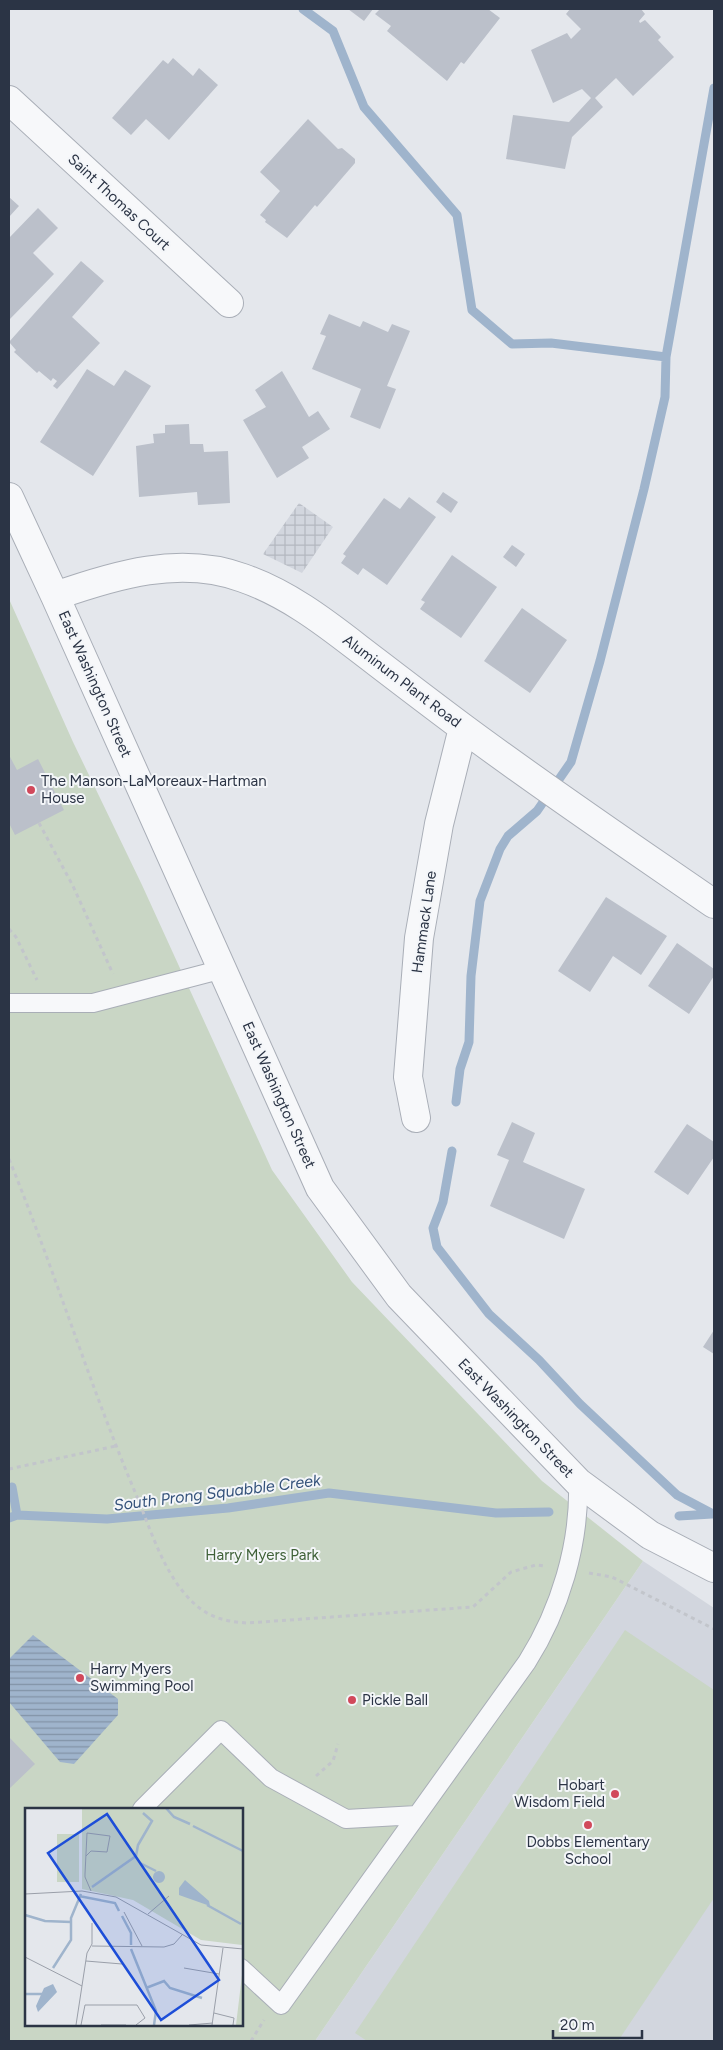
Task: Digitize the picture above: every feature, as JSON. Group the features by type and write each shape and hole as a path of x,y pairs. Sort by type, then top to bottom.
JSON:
{"street":[{"name":"Saint Thomas Court","path":"9,100 229,303"},
{"name":"East Washington Street","path":"9,497 320,1188 399,1296 578,1482 650,1535 714,1568"},
{"name":"Aluminum Plant Road","path":"55,596 106,578 143,570 177,568 212,571 242,577 307,609 463,728 714,904"},
{"name":"Hammack Lane","path":"416,1118 408,1077 419,938 440,824 463,728"}],"lane":[{"path":"9,1003 93,1003 222,969"},
{"path":"242,1969 281,2004 543,1636 554,1611 566,1570 579,1506 578,1482"},
{"path":"143,1808 221,1730 271,1778 346,1820 417,1815"}],"path":[{"path":"39,823 73,886 123,995"},
{"path":"9,929 16,936 48,1003"},
{"path":"9,1159 42,1238 67,1315 116,1446 150,1528 173,1578 185,1594 205,1612 219,1620 247,1623 473,1607 511,1572 536,1565 612,1577 714,1629"},
{"path":"9,1469 116,1446"},
{"path":"303,1795 316,1775 333,1761 338,1744"}],"shaded area":[{"path":"299,503 333,527 302,573 263,554"},
{"name":"Hobart Wisdom Field","path":"643,1561 714,1608 714,2041 315,2041"}],"green space":[{"name":"Harry Myers Park","path":"9,599 73,742 142,885 272,1170 352,1282 542,1481 643,1561 315,2041 9,2041"},
{"name":"Hobart Wisdom Field","path":"625,1630 714,1690 714,1898 618,2041 367,2041 355,2033"}],"water":[{"path":"33,1635 118,1699 118,1715 74,1764 60,1762 9,1702 9,1659"}],"building":[{"path":"348,9 373,9 364,21"},
{"path":"380,9 488,9 500,18 464,64 461,62 447,81 387,31 391,26 375,14"},
{"path":"570,9 641,9 645,14 639,21 640,23 645,20 661,37 658,40 674,57 633,96 616,78 595,98 603,107 572,137 565,169 506,159 513,115 569,122 591,98 582,89 553,103 531,50 567,33 571,39 581,29 566,14"},
{"path":"173,58 193,76 199,68 218,85 169,140 146,119 131,135 112,118 163,60 168,64"},
{"path":"308,119 338,149 342,148 355,159 355,163 287,238 265,222 266,220 260,215 280,191 260,172"},
{"path":"9,197 19,206 9,217"},
{"path":"38,208 58,228 33,253 54,274 9,320 9,238"},
{"path":"81,261 104,281 72,317 100,343 57,389 53,386 57,381 53,378 51,381 39,371 37,373 14,352 16,350 9,342"},
{"path":"329,314 360,327 363,321 388,332 392,324 410,331 387,386 396,389 380,429 350,417 361,389 312,369 326,336 320,334"},
{"path":"87,369 114,386 125,370 151,386 93,476 40,442"},
{"path":"282,371 309,417 318,411 330,429 302,447 309,458 277,478 243,420 266,407 255,390"},
{"path":"189,424 190,444 203,444 204,452 228,451 230,503 198,505 197,492 139,497 136,446 154,443 153,434 165,433 165,425"},
{"path":"443,492 458,502 451,513 436,502"},
{"path":"409,497 436,517 387,585 363,568 358,575 341,563 346,556 343,554 384,498 400,509"},
{"path":"512,545 525,554 516,567 503,557"},
{"path":"452,555 497,587 461,638 420,609 425,602 421,600"},
{"path":"522,608 567,640 530,693 484,661"},
{"name":"The Manson-LaMoreaux-Hartman House","path":"9,755 17,770 38,759 64,810 15,835 9,823"},
{"path":"606,897 667,936 641,975 613,956 590,992 558,971"},
{"path":"677,943 714,969 714,976 689,1014 648,986"},
{"path":"512,1122 535,1133 523,1162 585,1189 564,1239 490,1206 509,1160 497,1155"},
{"path":"687,1124 714,1142 714,1157 688,1195 654,1172"},
{"path":"714,1330 714,1354 703,1347"},
{"path":"9,1737 35,1764 9,1789"}],"waterway":[{"path":"303,9 333,31 364,107 457,215 472,310 512,344 551,343 666,357"},
{"path":"456,1102 460,1069 469,1042 471,976 480,901 500,849 508,836 537,811 571,762 600,661 644,489 665,397 666,357 714,88"},
{"path":"452,1151 443,1202 433,1228 437,1247 489,1314 539,1360 580,1404 677,1495 713,1514"},
{"path":"12,1487 17,1515"},
{"name":"South Prong Squabble Creek","path":"9,1518 17,1515 107,1519 228,1508 329,1493 496,1513 549,1512"},
{"name":"South Prong Squabble Creek","path":"679,1516 712,1514"}],"place":[{"name":"The Manson-LaMoreaux-Hartman House","path":"31,790"},
{"name":"Harry Myers Swimming Pool","path":"80,1678"},
{"name":"Pickle Ball","path":"352,1700"},
{"name":"Hobart Wisdom Field","path":"615,1794"},
{"name":"Dobbs Elementary School","path":"588,1825"}]}
